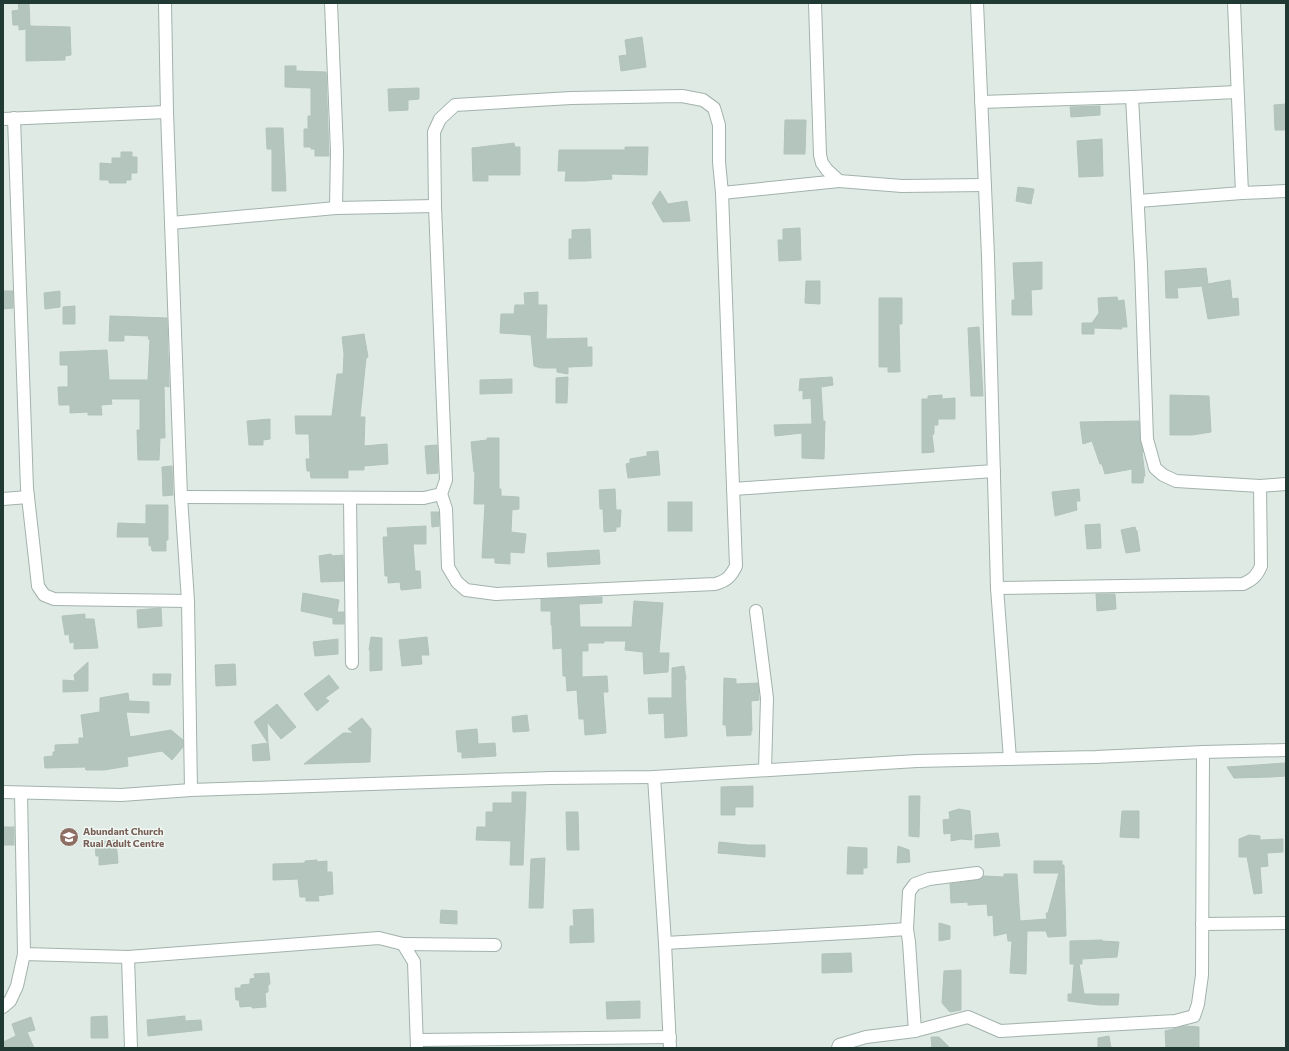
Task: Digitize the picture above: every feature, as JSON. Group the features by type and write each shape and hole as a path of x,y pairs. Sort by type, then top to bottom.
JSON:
{"street":[{"path":"165,3 167,112 181,497 188,601 191,790"},
{"path":"331,3 338,151 336,208"},
{"path":"815,3 820,155 827,170 839,181"},
{"path":"977,3 985,185 997,588 1010,759"},
{"path":"1234,3 1242,193"},
{"path":"981,102 1237,92"},
{"path":"682,96 703,100 714,108 719,125 719,162 722,193 736,566 729,578 715,584 496,594 466,590 457,582 448,567 446,509 441,494 446,480 435,206 434,132 440,119 455,105 571,98 682,96"},
{"path":"1132,97 1138,201 1147,439 1155,468 1163,475 1176,481 1260,486 1286,484"},
{"path":"167,112 9,118 28,497 38,586 44,595 54,599 188,601"},
{"path":"722,193 839,181 902,186 985,185"},
{"path":"1138,201 1286,191"},
{"path":"172,224 336,208 435,206"},
{"path":"733,489 994,471"},
{"path":"997,588 1243,584 1252,579 1258,573 1261,566 1260,486"},
{"path":"181,497 424,498 441,494"},
{"path":"3,498 28,497"},
{"path":"350,498 352,663"},
{"path":"756,611 767,698 765,770"},
{"path":"3,792 121,795 191,790 550,778 654,777 917,761 1096,757 1286,750"},
{"path":"838,1048 839,1045 866,1037 915,1031 968,1017 1000,1031 1175,1021 1194,1016 1198,1004 1202,975 1203,752"},
{"path":"404,944 414,962 417,1044 670,1043 654,777"},
{"path":"3,1007 10,1001 17,986 24,954 21,793"},
{"path":"915,1031 907,929 909,892 915,884 929,879 977,873"},
{"path":"1202,924 1286,924"},
{"path":"665,942 907,929"},
{"path":"24,954 128,957 379,938 404,944 495,945"},
{"path":"128,957 131,1048"}],"building":[{"path":"18,3 29,3 30,26 70,27 71,55 65,56 65,60 26,61 26,29 19,30 19,25 13,25 12,11 19,10"},
{"path":"642,37 646,67 621,71 619,56 627,55 625,40"},
{"path":"285,66 296,66 296,71 326,72 329,156 315,156 315,149 311,149 311,147 304,147 304,129 308,129 308,116 311,116 311,88 285,87"},
{"path":"419,88 419,99 408,100 408,110 389,111 388,89"},
{"path":"1286,104 1286,130 1275,130 1274,105"},
{"path":"1100,106 1100,115 1071,117 1070,107"},
{"path":"785,120 806,120 805,154 784,154"},
{"path":"266,128 283,128 286,191 272,191 272,149 267,149"},
{"path":"1102,139 1103,176 1079,177 1077,141"},
{"path":"514,143 515,147 520,147 520,175 488,175 488,181 473,181 472,148"},
{"path":"625,147 648,147 647,175 611,174 612,179 565,181 566,171 558,171 559,150 625,150"},
{"path":"121,152 132,152 132,157 137,157 137,173 131,173 131,180 126,180 126,183 109,183 109,180 100,180 100,163 112,164 112,158 121,158"},
{"path":"1018,187 1034,189 1031,204 1016,201"},
{"path":"660,191 668,204 687,201 690,221 663,222 652,203"},
{"path":"800,228 801,260 779,261 778,240 783,240 783,229"},
{"path":"590,229 591,258 569,259 569,239 572,239 572,230"},
{"path":"1042,262 1042,289 1031,290 1032,315 1012,315 1012,300 1015,300 1013,263"},
{"path":"1206,268 1208,284 1230,280 1232,299 1238,298 1239,315 1208,319 1202,286 1177,288 1178,298 1166,298 1165,271"},
{"path":"806,281 820,281 820,304 805,303"},
{"path":"3,291 13,291 13,308 3,309"},
{"path":"60,291 60,307 45,309 44,293"},
{"path":"538,292 538,305 547,305 546,339 587,338 587,347 592,347 592,366 568,367 568,374 557,372 557,368 541,368 534,366 531,335 500,333 501,314 514,314 515,305 525,305 524,293"},
{"path":"1117,297 1118,301 1124,300 1127,327 1121,327 1122,329 1094,328 1094,334 1082,334 1082,323 1092,323 1099,313 1098,298"},
{"path":"879,298 902,298 902,324 899,324 900,372 888,372 888,367 879,367"},
{"path":"75,306 75,324 63,324 63,307"},
{"path":"110,316 167,318 169,387 164,386 165,438 160,438 159,460 138,460 137,430 140,430 140,399 111,399 112,404 101,405 102,415 88,415 88,412 70,413 70,405 59,405 58,387 68,387 68,365 60,365 60,352 107,350 109,380 148,380 149,336 124,335 124,341 109,341"},
{"path":"979,327 983,396 971,396 968,328"},
{"path":"364,334 368,357 366,358 360,417 365,417 364,446 387,444 388,464 364,466 364,470 348,470 348,478 311,478 310,471 307,471 306,459 310,459 309,434 296,434 295,416 332,416 337,374 343,374 344,354 342,337"},
{"path":"568,377 567,403 556,403 556,378"},
{"path":"832,377 833,385 821,387 823,421 825,421 824,459 802,458 802,433 775,436 774,425 812,424 811,398 803,399 803,390 799,391 800,379"},
{"path":"512,379 512,393 480,394 480,380"},
{"path":"942,395 942,399 955,398 955,419 938,419 938,425 934,425 934,434 932,435 934,452 922,453 922,399 928,399 928,396"},
{"path":"1170,395 1209,396 1211,432 1192,435 1170,435"},
{"path":"270,419 270,439 263,440 263,445 249,445 247,421"},
{"path":"1139,421 1145,476 1143,483 1132,483 1132,469 1105,474 1092,441 1083,444 1080,422"},
{"path":"487,438 499,438 499,489 501,489 501,496 519,497 519,509 512,510 511,532 526,534 524,553 510,552 510,564 495,563 495,558 482,558 485,504 474,504 475,472 471,442 487,440"},
{"path":"437,445 438,473 427,474 425,446"},
{"path":"658,451 660,475 628,478 626,464 630,463 630,459 647,456 647,452"},
{"path":"172,466 173,495 163,496 162,467"},
{"path":"615,489 616,510 621,510 620,527 616,527 616,531 604,532 603,509 600,509 599,490"},
{"path":"1079,489 1080,501 1076,501 1077,510 1055,516 1052,492"},
{"path":"668,502 692,502 692,531 668,531"},
{"path":"146,505 168,505 168,540 166,540 166,551 152,551 151,545 149,546 149,537 117,537 118,523 146,524"},
{"path":"431,512 439,512 439,526 432,527"},
{"path":"1100,524 1101,548 1087,549 1085,525"},
{"path":"426,526 426,544 413,544 415,571 420,571 421,588 401,590 400,582 388,583 388,576 385,576 383,537 388,537 387,528"},
{"path":"1135,527 1140,551 1126,553 1121,530"},
{"path":"599,550 600,564 548,567 547,553"},
{"path":"331,554 332,556 343,555 344,581 321,582 319,556"},
{"path":"303,593 339,600 337,612 344,612 344,624 333,624 333,618 301,611"},
{"path":"1096,594 1115,594 1116,609 1097,611"},
{"path":"602,597 602,603 579,604 580,627 632,627 634,601 663,603 659,653 669,653 668,672 644,674 643,652 625,650 626,641 588,643 588,651 582,651 582,677 607,676 608,692 603,692 606,733 585,735 584,719 579,719 577,690 567,691 566,676 563,676 562,648 553,649 551,611 541,611 541,599"},
{"path":"161,608 162,626 138,628 137,610"},
{"path":"85,614 85,619 94,619 98,648 74,649 74,642 70,643 69,634 65,635 62,616"},
{"path":"371,637 382,638 382,670 370,671 369,650"},
{"path":"427,637 429,655 421,655 422,664 402,666 399,640"},
{"path":"338,639 338,654 315,656 313,642"},
{"path":"88,662 88,691 63,692 63,680 75,681 74,675"},
{"path":"235,664 236,685 216,686 215,665"},
{"path":"684,666 686,679 687,736 665,738 664,713 649,714 648,698 672,698 672,668"},
{"path":"153,674 171,674 170,685 153,685"},
{"path":"329,675 339,688 325,698 329,701 317,711 304,694"},
{"path":"724,678 736,679 736,684 758,683 759,700 751,701 751,735 727,736 726,725 723,725"},
{"path":"128,693 129,701 149,702 149,713 126,712 130,737 171,730 183,740 183,747 172,760 162,751 127,757 128,766 104,770 86,770 85,767 45,768 44,757 53,756 53,752 55,752 55,745 79,744 79,738 84,738 81,715 100,712 100,698"},
{"path":"277,704 296,727 281,739 267,722 268,743 254,722"},
{"path":"527,715 529,731 513,732 512,717"},
{"path":"362,718 371,729 370,762 304,764 343,733 354,733 348,729"},
{"path":"477,729 478,744 495,743 496,756 462,758 462,752 458,752 456,731"},
{"path":"268,743 270,760 253,761 252,745"},
{"path":"1286,763 1286,776 1234,778 1227,767"},
{"path":"753,786 753,807 735,807 735,815 721,815 721,787"},
{"path":"512,792 526,792 523,865 510,865 511,841 476,840 477,827 486,827 486,812 493,812 493,803 512,803"},
{"path":"909,796 920,796 919,837 909,836"},
{"path":"959,809 970,811 972,840 961,839 951,841 951,833 944,834 943,820 950,819 949,812"},
{"path":"1122,811 1139,811 1139,838 1120,837"},
{"path":"566,812 578,812 579,850 567,850"},
{"path":"3,827 14,827 14,845 3,845"},
{"path":"998,833 1000,846 975,848 975,835"},
{"path":"1249,835 1260,836 1260,840 1283,839 1283,852 1267,853 1268,866 1260,867 1262,893 1254,894 1247,857 1239,857 1239,839"},
{"path":"116,840 118,863 99,865 99,856 96,856 95,845 98,845 98,842"},
{"path":"719,842 765,845 765,857 718,853"},
{"path":"898,846 909,850 910,862 897,863"},
{"path":"848,847 867,848 867,868 863,868 863,874 847,874"},
{"path":"545,858 543,908 529,908 531,859"},
{"path":"317,860 317,862 327,861 327,872 332,872 333,894 318,896 319,901 306,901 306,897 300,897 298,879 273,880 273,864 305,863 305,861"},
{"path":"1034,861 1062,861 1062,865 1064,865 1066,936 1048,937 1046,931 1027,931 1026,974 1010,973 1012,941 1008,941 1007,933 994,936 993,915 988,916 987,904 968,905 968,902 951,903 950,884 978,880 984,876 1004,877 1004,874 1017,874 1020,921 1047,919 1046,913 1048,913 1059,873 1034,873"},
{"path":"593,909 594,942 570,943 570,926 574,926 573,910"},
{"path":"441,910 457,911 457,924 440,923"},
{"path":"939,923 950,926 950,939 939,941"},
{"path":"1102,940 1119,942 1117,957 1082,959 1082,964 1079,964 1084,994 1119,994 1118,1005 1099,1005 1068,1001 1068,994 1072,994 1074,964 1070,964 1070,941"},
{"path":"851,953 852,972 822,973 822,954"},
{"path":"961,970 961,1010 950,1012 942,1003 944,971"},
{"path":"269,973 270,984 268,985 268,992 265,993 266,1007 240,1007 239,1000 236,1000 235,988 241,988 241,985 250,984 250,979 255,978 254,974"},
{"path":"640,1001 640,1018 607,1019 606,1002"},
{"path":"107,1016 108,1038 91,1038 91,1017"},
{"path":"185,1016 185,1021 201,1020 202,1030 148,1036 147,1020"},
{"path":"31,1017 35,1030 27,1032 34,1048 3,1048 3,1042 16,1036 12,1024"},
{"path":"1185,1026 1199,1027 1199,1048 1166,1048 1165,1031"},
{"path":"1109,1036 1111,1048 1098,1048 1098,1038"},
{"path":"931,1037 939,1037 950,1048 932,1048"}],"place":[{"name":"Abundant Church Ruai Adult Centre","path":"69,837"}]}
